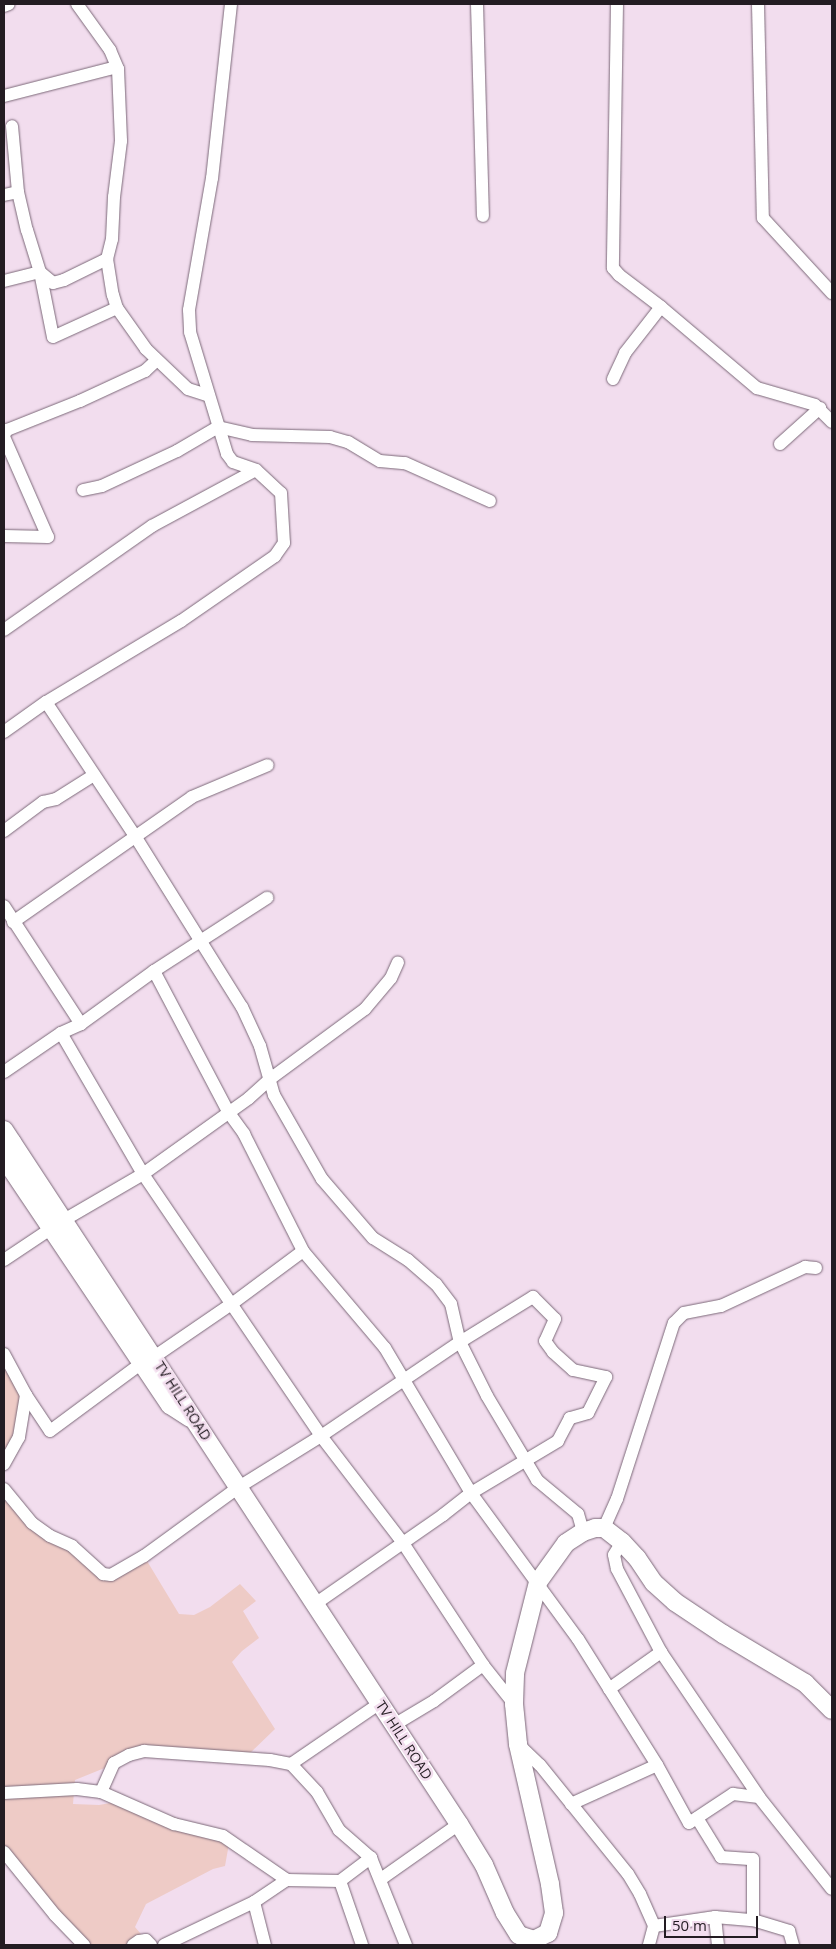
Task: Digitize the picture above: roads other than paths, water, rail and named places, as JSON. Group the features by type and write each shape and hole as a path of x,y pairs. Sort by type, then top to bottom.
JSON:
{"street":[{"path":"4,6 9,4"},
{"path":"77,4 110,50 118,69 121,142 114,197 112,239 107,259 117,308 146,349 157,360 188,389 210,396"},
{"path":"4,732 46,702 181,621 275,556 284,543 281,492 256,470 232,462 227,454 190,332 189,310 212,178 231,4"},
{"path":"478,4 483,216"},
{"path":"618,4 613,268 619,275 661,307 758,388 815,405 832,422"},
{"path":"758,4 763,218 832,293"},
{"path":"4,96 113,68 118,69"},
{"path":"12,126 18,192 40,272 53,337 117,308"},
{"path":"4,195 18,192"},
{"path":"40,272 53,283 64,280 107,259"},
{"path":"4,280 40,272"},
{"path":"613,379 624,353 661,307"},
{"path":"4,536 48,536 4,436 7,430 80,401 145,371 157,360"},
{"path":"780,444 820,408"},
{"path":"83,490 102,486 177,451 218,427 252,436 330,437 339,439 348,442 380,461 405,463 490,501"},
{"path":"4,630 152,526 256,470"},
{"path":"46,702 135,836 242,1007 260,1046 274,1094 322,1179 373,1238 408,1260 436,1284 451,1304 460,1342 487,1396 537,1480 578,1514 583,1532"},
{"path":"13,922 192,797 268,765"},
{"path":"4,831 43,802 56,799 94,775"},
{"path":"4,1072 61,1033 81,1024 154,971 267,898"},
{"path":"4,906 81,1024"},
{"path":"5,1256 143,1174 229,1113 270,1079 365,1009 391,978 398,962"},
{"path":"154,971 229,1113 244,1134 303,1251 385,1348 471,1493 578,1639 657,1765 689,1824 733,1794 759,1797"},
{"path":"61,1033 143,1174 321,1436 403,1542 483,1665 514,1704"},
{"path":"8,1136 12,1170 58,1224 148,1360"},
{"path":"4,1354 26,1395 50,1431 148,1360 233,1304 303,1251"},
{"path":"816,1268 805,1267 720,1306 684,1313 674,1324 662,1368 617,1499 604,1528 622,1542 637,1558 654,1583 675,1602 723,1634 805,1683 832,1710"},
{"path":"4,1489 32,1523 50,1536 72,1546 103,1574 110,1575 144,1556 239,1487 321,1436 460,1342 533,1297 555,1319 545,1341 553,1352 573,1370 606,1378 588,1413 570,1418 558,1442 471,1493 315,1604"},
{"name":"TV HILL ROAD","path":"148,1360 170,1405 197,1423 459,1824 484,1864 505,1913 518,1935 534,1940 548,1933 554,1913 550,1884 518,1744 514,1704 515,1673 538,1582 566,1543 583,1532 595,1528 604,1528"},
{"path":"4,1464 18,1437 26,1395"},
{"path":"622,1542 614,1555 617,1570 660,1652 759,1797 832,1889"},
{"path":"609,1690 660,1652"},
{"path":"394,1725 434,1701 483,1665"},
{"path":"291,1764 380,1703"},
{"path":"518,1744 540,1765 628,1874 640,1894 654,1926 649,1945"},
{"path":"101,1792 114,1763 129,1755 144,1751 270,1760 291,1764 317,1792 339,1830 371,1858 382,1880 398,1928 406,1945"},
{"path":"571,1804 657,1765"},
{"path":"4,1793 77,1789 101,1792 174,1824 223,1836 287,1880 340,1881 371,1858"},
{"path":"697,1818 721,1858 753,1859 753,1920"},
{"path":"382,1880 459,1824"},
{"path":"4,1852 55,1915 84,1945"},
{"path":"164,1945 254,1902 287,1880"},
{"path":"340,1881 362,1945"},
{"path":"254,1902 266,1945"},
{"path":"654,1926 715,1917 753,1920 789,1931 793,1945"},
{"path":"715,1917 718,1945"},
{"path":"133,1945 146,1940 151,1945"}]}
